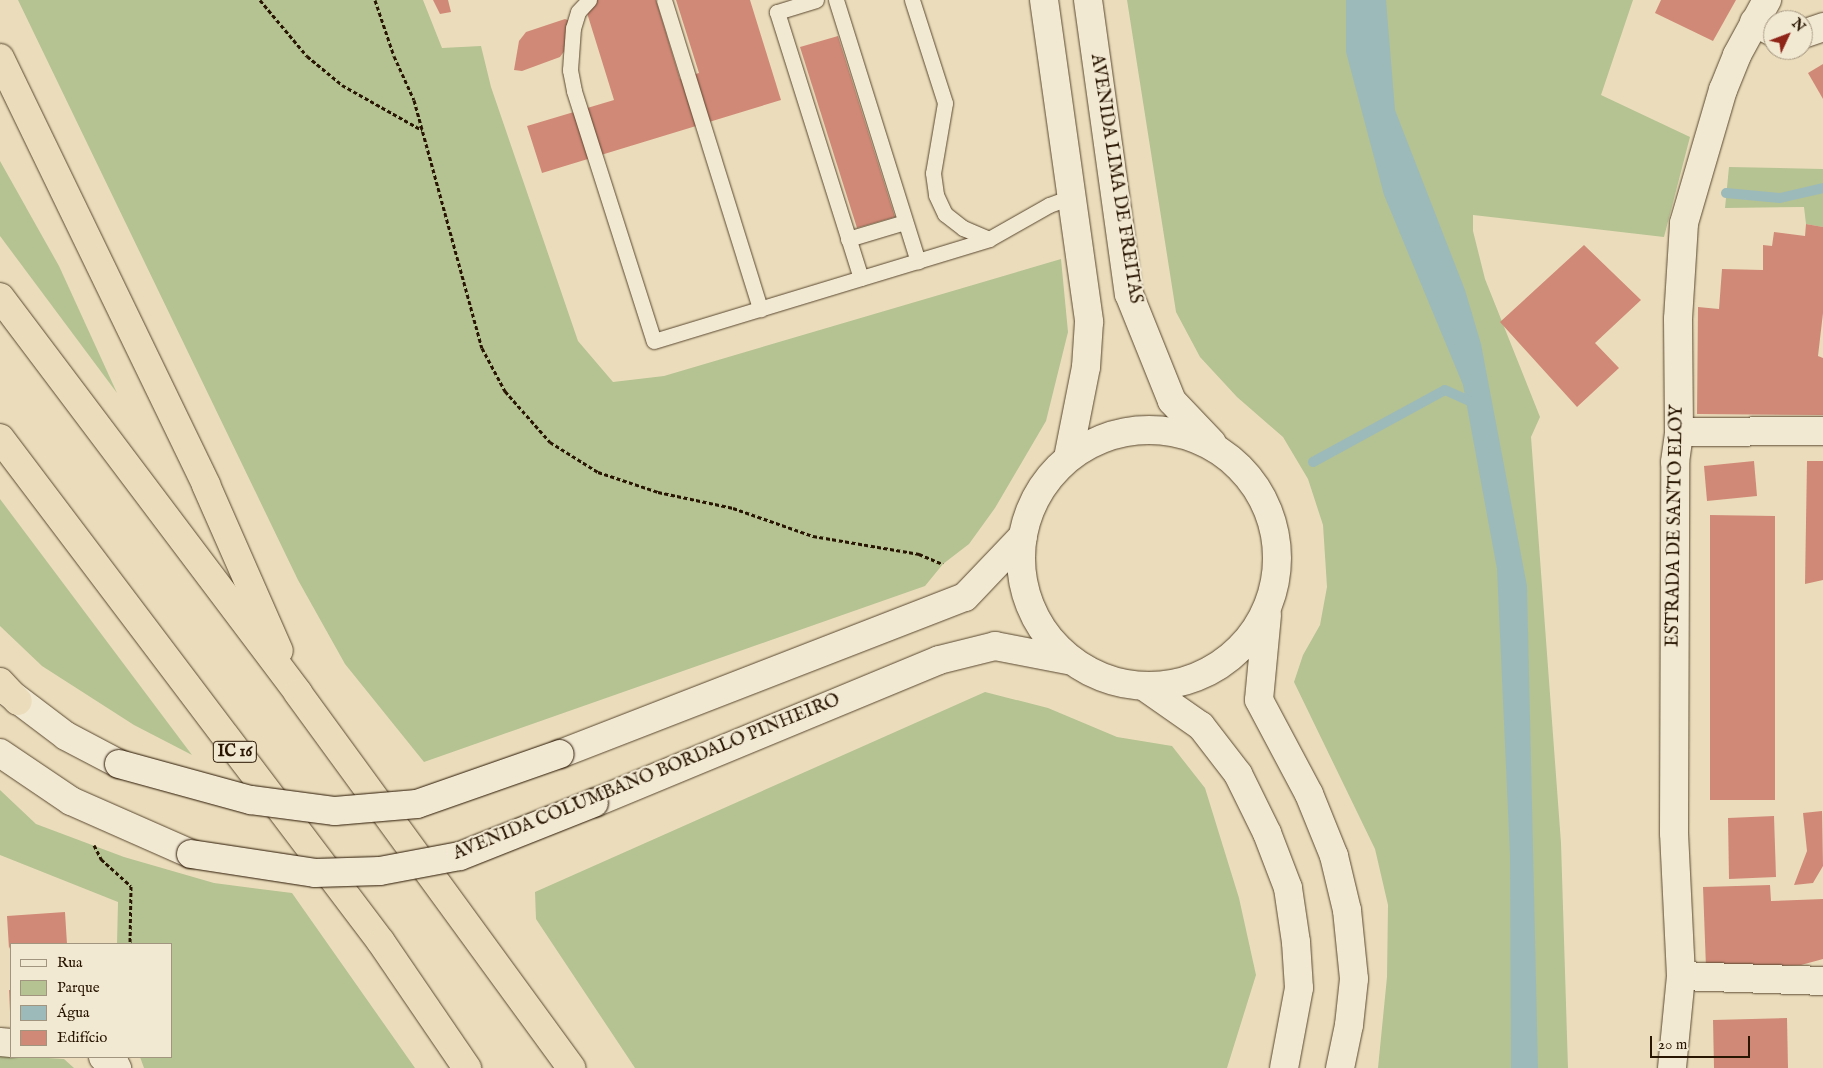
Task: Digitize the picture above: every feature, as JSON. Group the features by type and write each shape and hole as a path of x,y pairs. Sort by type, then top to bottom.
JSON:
{"highway":[{"path":"0,58 206,485 298,694"},
{"path":"0,297 298,694 571,1068"},
{"name":"IC 16","path":"0,438 381,942 467,1068"}],"main road":[{"path":"1044,0 1089,322 1086,368 1068,458"},
{"name":"AVENIDA LIMA DE FREITAS","path":"1088,0 1129,294 1172,401 1220,452"},
{"name":"ESTRADA DE SANTO ELOY","path":"1672,1068 1681,976 1674,833 1675,462 1679,432 1678,319 1684,223 1723,90 1763,21"},
{"path":"1268,608 1248,640 1219,666 1183,682 1145,687 1107,680 1073,661 1047,636 1030,605 1021,571 1023,536 1032,506 1047,480 1068,458 1096,442 1127,432 1159,431 1191,438 1220,452 1246,475 1265,505 1276,538 1276,573 1268,608 1259,700 1316,812 1334,856 1347,910 1354,979 1340,1068"},
{"path":"1679,432 1823,431"},
{"path":"6,690 66,736 119,764 251,800 335,811 417,804 560,754 965,597 1023,536"},
{"name":"AVENIDA COLUMBANO BORDALO PINHEIRO","path":"0,753 71,801 192,854 315,873 380,871 460,856 594,803 939,660 995,646 1073,661"},
{"path":"1145,687 1201,726 1238,774 1267,834 1288,888 1296,942 1299,988 1284,1068"},
{"path":"1681,976 1823,981"},
{"path":"105,1058 114,1062 117,1068"}],"lane":[{"path":"589,0 578,12 573,28 570,70 574,91 654,341 989,239 1049,205 1072,197"},
{"path":"664,0 760,309"},
{"path":"816,0 777,12 861,278"},
{"path":"836,0 918,261"},
{"path":"912,0 945,103 933,173 936,195 946,214 963,228 989,239"},
{"path":"848,239 905,222"}],"path":[{"path":"260,0 307,56 342,85 422,131"},
{"path":"375,0 394,56 414,100 482,348 505,391 550,442 598,472 658,492 733,508 812,536 919,554 943,564"},
{"path":"92,842 101,859 131,886 130,943"}],"green space":[{"path":"18,0 423,0 442,48 481,46 491,87 578,341 613,382 664,376 1061,259 1068,332 1046,421 995,508 969,544 943,564 925,586 424,762 345,664 298,580"},
{"path":"1127,0 1633,0 1601,95 1690,137 1664,237 1473,215 1473,231 1485,279 1540,417 1531,437 1561,843 1568,1068 1378,1068 1387,977 1388,905 1375,849 1294,682 1303,655 1320,625 1327,587 1323,525 1308,479 1283,437 1237,397 1200,357 1176,312"},
{"path":"0,161 59,266 117,393 0,236"},
{"path":"1729,167 1823,169 1823,227 1806,224 1804,207 1725,208"},
{"path":"0,499 192,755 134,725 42,666 0,626"},
{"path":"985,692 1048,708 1117,737 1172,746 1205,788 1239,898 1256,975 1227,1068 635,1068 536,919 535,892"},
{"path":"0,790 36,824 124,857 214,883 292,893 415,1068 144,1068 140,1058 172,1058 172,943 117,943 118,902 0,855"},
{"path":"0,1055 10,1056 10,1058 64,1059 74,1068 0,1068"}],"water":[{"path":"1346,0 1386,0 1395,110 1465,290 1481,344 1527,586 1538,1068 1511,1068 1510,855 1497,569 1463,385 1384,195 1346,52"}],"building":[{"path":"433,0 448,0 451,12 440,14"},
{"path":"583,0 656,0 680,79 699,73 676,0 750,0 781,100 542,173 527,126 614,100"},
{"path":"1661,0 1736,0 1713,41 1655,13"},
{"path":"565,19 570,21 565,50 560,57 522,71 514,70 519,41 526,32"},
{"path":"838,36 895,217 857,228 800,47"},
{"path":"1823,64 1823,99 1808,73"},
{"path":"1806,224 1823,227 1823,313 1818,356 1823,358 1823,415 1697,414 1698,307 1719,309 1722,269 1763,270 1763,245 1772,246 1774,232 1805,236"},
{"path":"1584,245 1641,300 1595,343 1619,368 1577,407 1500,322"},
{"path":"1754,461 1757,496 1707,501 1704,466"},
{"path":"1807,461 1823,461 1823,580 1805,584"},
{"path":"1710,515 1775,516 1775,800 1710,800"},
{"path":"1822,811 1823,866 1813,883 1794,885 1807,851 1803,813"},
{"path":"1774,816 1776,877 1729,879 1728,818"},
{"path":"1770,885 1771,901 1823,899 1823,959 1801,965 1706,968 1703,887"},
{"path":"65,912 67,943 10,943 9,949 7,916"},
{"path":"1787,1018 1788,1068 1714,1068 1713,1020"}],"waterway":[{"path":"1726,193 1780,198 1823,188"},
{"path":"1313,462 1445,390 1476,404"}]}
